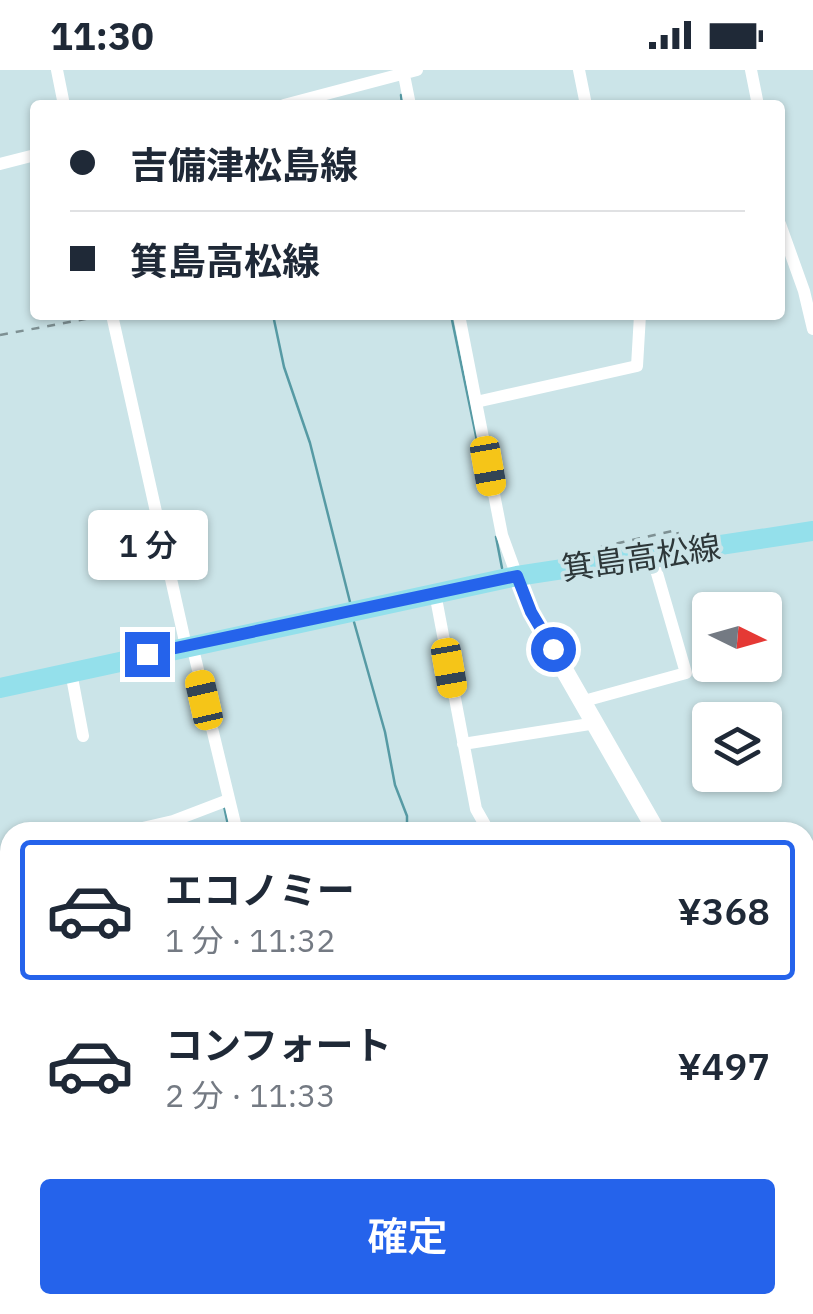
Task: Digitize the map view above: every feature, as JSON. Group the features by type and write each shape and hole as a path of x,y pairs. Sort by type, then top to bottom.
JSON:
{"main road":[{"name":"箕島高松線","path":"0,688 186,642 517,576 813,531"},
{"path":"517,576 531,612 651,822"}],"street":[{"path":"57,70 63,100"},
{"path":"580,70 585,100"},
{"path":"750,70 757,100"},
{"path":"302,100 408,71 410,100"},
{"path":"0,164 30,157"},
{"path":"785,240 813,329"},
{"path":"111,320 186,642 233,822"},
{"path":"460,320 502,534 517,576"},
{"path":"476,402 638,366 640,320"},
{"path":"584,701 686,673 652,556"},
{"path":"434,593 476,809 483,822"},
{"path":"71,672 84,736"},
{"path":"463,744 596,723"},
{"path":"169,822 225,801"}],"path":[{"path":"0,335 82,320"}],"waterway":[{"path":"401,95 402,100"},
{"path":"274,320 350,602"},
{"path":"452,320 482,465"},
{"path":"496,537 502,568"},
{"path":"354,622 407,822"},
{"path":"224,806 227,822"}],"route":[{"path":"147,654 517,576 531,612 553,649"}]}
